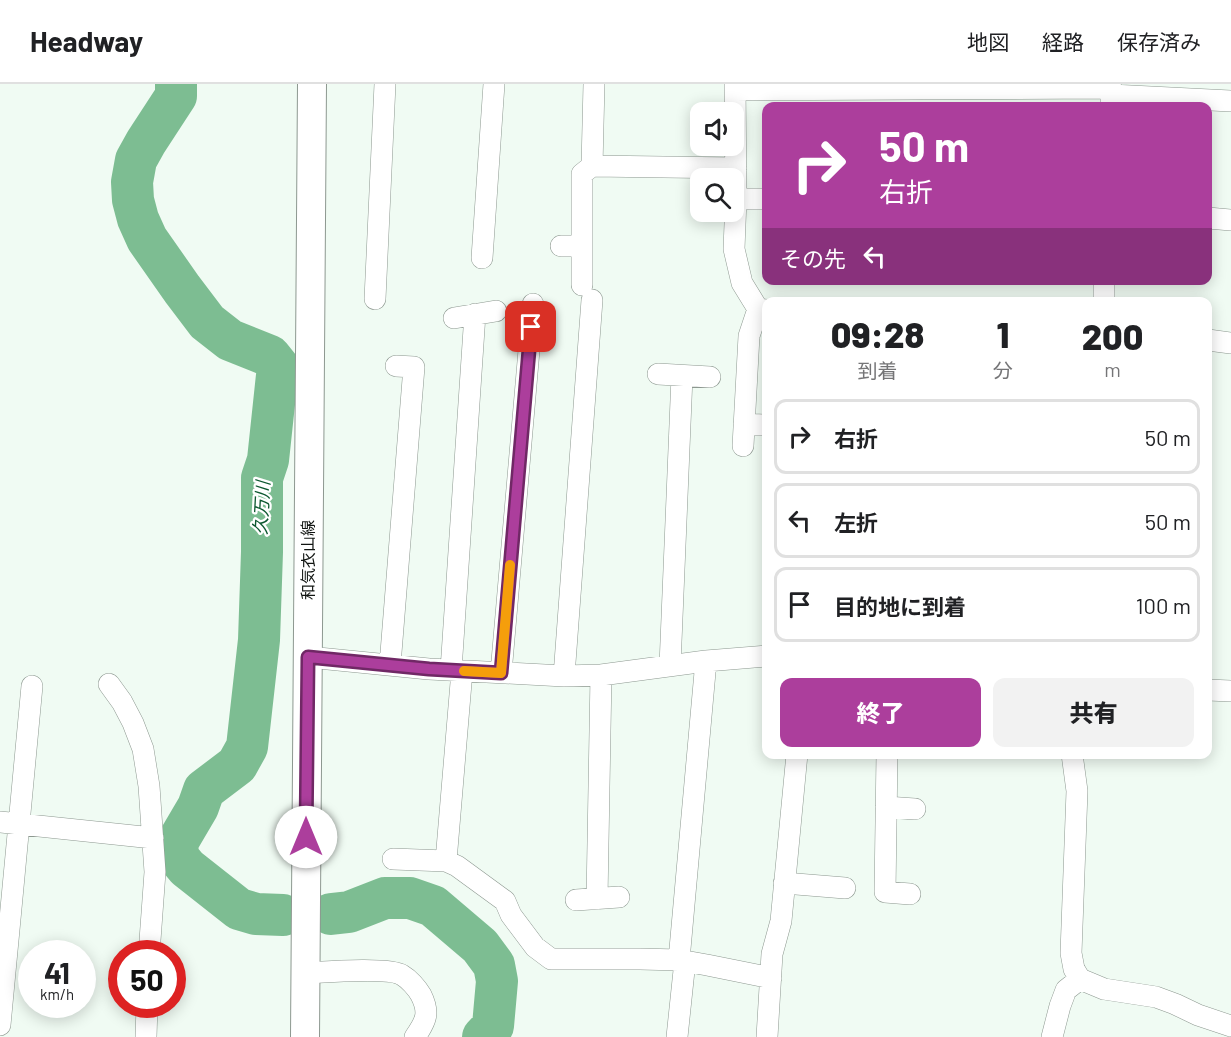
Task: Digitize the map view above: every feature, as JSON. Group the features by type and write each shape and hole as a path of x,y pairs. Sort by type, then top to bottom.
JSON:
{"main road":[{"name":"和気衣山線","path":"305,1037 312,84"}],"street":[{"path":"375,299 385,84"},
{"path":"482,258 494,84"},
{"path":"592,166 594,84"},
{"path":"564,676 587,293 571,246 582,174 592,166 736,168 735,87 1111,93 1231,101"},
{"path":"744,199 762,199"},
{"path":"1212,218 1231,220"},
{"path":"735,222 734,249 742,283 762,310 749,336 743,446"},
{"path":"501,673 532,304"},
{"path":"454,318 496,310"},
{"path":"446,861 475,314"},
{"path":"1212,345 1231,343"},
{"path":"390,665 414,367 396,366"},
{"path":"658,374 710,377"},
{"path":"670,666 682,375"},
{"path":"744,424 762,425"},
{"path":"308,657 457,670 564,676 601,675 706,661 762,657"},
{"path":"677,1037 706,661"},
{"path":"601,675 587,899 619,897"},
{"path":"109,684 133,723 143,749 149,786 155,872 150,940"},
{"path":"0,1025 9,823 32,686"},
{"path":"1212,690 1231,691"},
{"path":"767,1037 772,954 781,921 796,759"},
{"path":"887,759 885,892 910,894"},
{"path":"1073,759 1077,791 1071,953 1074,969 1080,979 1104,989 1156,997 1231,1026"},
{"path":"886,807 915,809"},
{"path":"9,823 153,838"},
{"path":"393,859 446,861 457,866 505,901 511,915 535,947 551,959 682,961 771,978"},
{"path":"784,883 845,888"},
{"path":"306,972 384,971 402,974 418,989 427,1006 424,1024 415,1037"},
{"path":"1052,1037 1066,990 1080,979"},
{"path":"146,1037 147,1018"}],"waterway":[{"name":"久万川","path":"176,84 176,96 136,160 132,182 133,200 138,219 147,239 207,322 230,340 270,356 278,366 268,460 262,478 259,640 247,747 237,765 204,790 198,807 178,841 177,856 187,868 239,909 256,914 283,915"},
{"name":"久万川","path":"331,914 349,912 385,898 410,898 433,906 480,946 494,965 497,981 493,1026 483,1037"}],"slow traffic":[{"path":"464,671 501,673 510,565"}],"route":[{"path":"306,837 308,657 429,669 501,673 531,327"}]}
